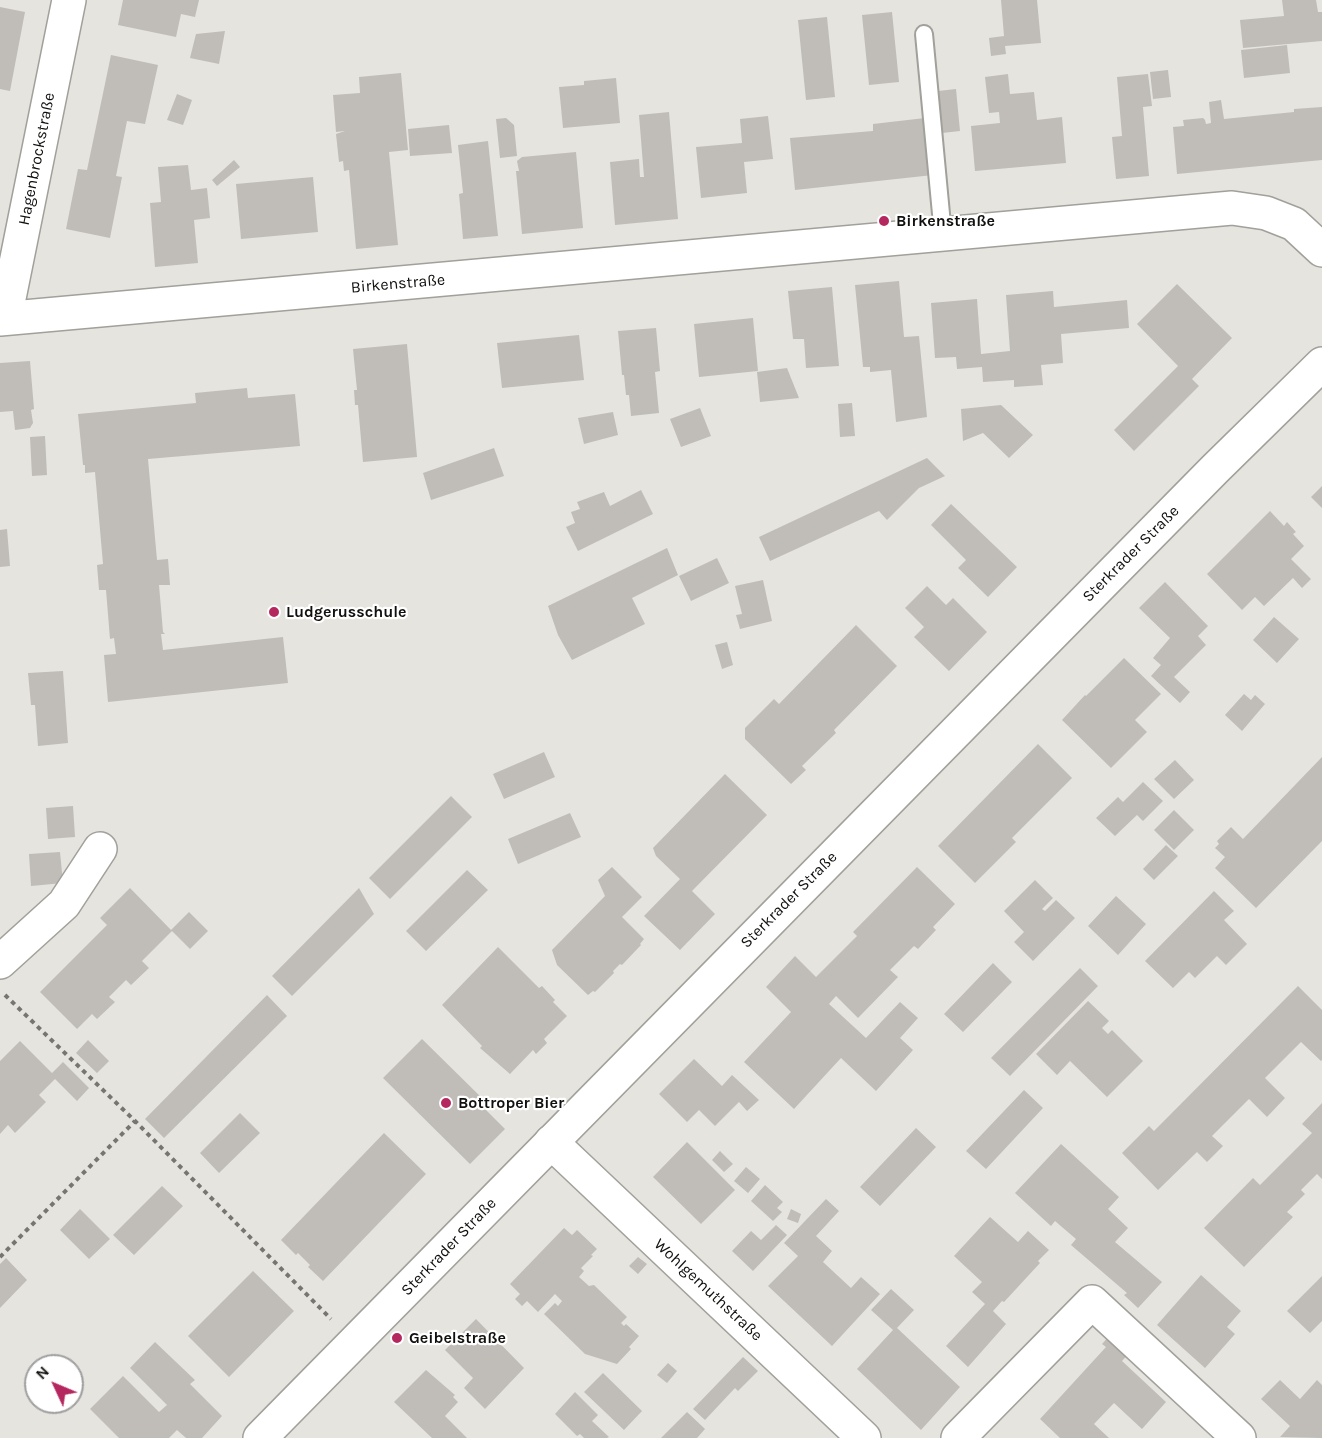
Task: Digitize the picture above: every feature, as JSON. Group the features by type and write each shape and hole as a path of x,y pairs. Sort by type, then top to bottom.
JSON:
{"street":[{"name":"Hagenbrockstraße","path":"2,318 69,0"},
{"name":"Birkenstraße","path":"2,318 1232,208 1266,213 1294,224 1322,250"},
{"name":"Sterkrader Straße","path":"260,1438 1198,486 1322,364"},
{"path":"0,962 64,904 99,849"},
{"name":"Wohlgemuthstraße","path":"551,1142 864,1438"},
{"path":"958,1438 1092,1302 1239,1438"}],"lane":[{"path":"924,34 943,235"}],"path":[{"path":"0,990 325,1311 352,1344"},
{"path":"0,1257 135,1121"}],"building":[{"path":"123,0 199,0 195,17 181,14 176,37 118,25"},
{"path":"1001,0 1037,0 1041,43 1005,46 1006,54 991,56 989,38 1004,36"},
{"path":"1282,0 1316,0 1318,12 1322,12 1322,41 1243,48 1240,20 1284,16"},
{"path":"0,7 25,12 10,91 0,89"},
{"path":"892,12 899,82 869,85 862,15"},
{"path":"827,17 835,97 806,100 798,20"},
{"path":"225,31 219,64 190,58 196,34"},
{"path":"1287,45 1290,73 1244,78 1241,50"},
{"path":"111,55 158,65 145,124 127,121 116,176 122,177 110,238 66,229 78,169 87,170"},
{"path":"1168,70 1171,97 1153,99 1150,72"},
{"path":"401,73 408,150 389,152 398,245 356,249 349,170 344,171 343,161 339,162 336,134 345,131 336,132 333,95 360,93 359,77"},
{"path":"1008,74 1010,94 1034,92 1037,120 1062,117 1066,163 975,171 971,126 1000,123 999,112 989,113 985,77"},
{"path":"1148,74 1152,106 1143,107 1149,176 1116,179 1112,137 1122,136 1117,77"},
{"path":"616,78 620,123 563,128 559,87 584,85 584,81"},
{"path":"956,89 960,131 942,133 938,91"},
{"path":"177,94 192,100 183,125 167,120"},
{"path":"1221,100 1224,119 1322,107 1322,160 1177,174 1173,127 1184,126 1183,120 1203,118 1206,124 1211,123 1209,102"},
{"path":"669,112 678,219 615,225 610,162 639,159 640,177 644,177 639,115"},
{"path":"768,116 773,159 744,162 747,193 701,198 696,147 742,143 740,119"},
{"path":"506,118 514,125 517,156 500,158 496,119"},
{"path":"925,118 933,175 795,190 790,138 873,131 873,124"},
{"path":"449,125 452,153 410,156 408,129"},
{"path":"488,141 498,236 463,239 459,194 463,193 458,145"},
{"path":"576,152 583,228 522,234 517,161 522,157"},
{"path":"234,160 240,167 217,186 212,180"},
{"path":"188,165 191,190 207,188 210,218 194,220 198,263 155,267 150,203 161,202 158,167"},
{"path":"313,177 318,232 241,239 236,184"},
{"path":"899,281 904,337 919,336 927,417 896,422 891,370 870,372 870,367 863,367 855,285"},
{"path":"1177,284 1232,338 1192,379 1199,386 1134,451 1114,430 1178,366 1137,324"},
{"path":"832,287 839,366 806,368 804,339 793,339 788,291"},
{"path":"1053,291 1054,307 1127,300 1129,328 1061,334 1063,363 1041,365 1043,385 1014,387 1014,380 983,382 982,367 957,369 956,357 935,358 931,303 977,299 981,354 1010,351 1006,295"},
{"path":"753,318 758,371 699,377 694,324"},
{"path":"656,328 660,371 655,372 659,413 631,416 629,395 626,395 624,375 622,375 618,331"},
{"path":"579,335 584,380 502,388 497,343"},
{"path":"407,344 417,457 363,462 358,405 355,405 354,390 357,390 353,349"},
{"path":"30,361 33,423 30,428 15,430 13,411 0,412 0,363"},
{"path":"787,368 799,398 760,402 757,372"},
{"path":"247,388 248,398 295,394 300,446 148,459 157,560 168,559 170,585 159,585 165,634 161,634 163,650 283,637 288,683 108,702 104,655 116,654 114,638 110,639 106,590 99,590 97,565 103,564 95,472 85,473 78,414 196,403 195,393"},
{"path":"852,403 855,436 840,437 838,404"},
{"path":"1001,405 1033,435 1009,458 983,433 963,441 961,409"},
{"path":"700,408 711,436 681,447 670,419"},
{"path":"613,412 618,435 584,444 578,418"},
{"path":"45,436 47,475 32,476 30,437"},
{"path":"494,448 504,476 431,500 423,473"},
{"path":"927,458 945,476 919,488 887,520 879,511 770,561 759,537"},
{"path":"1322,486 1322,508 1311,497"},
{"path":"641,490 653,514 578,551 566,527 575,523 571,512 580,509 577,502 604,492 610,506"},
{"path":"951,504 1017,567 988,597 958,568 966,560 931,525"},
{"path":"1270,511 1284,526 1287,522 1296,532 1293,534 1304,546 1291,559 1311,579 1302,588 1293,578 1264,606 1255,597 1242,610 1207,574"},
{"path":"7,529 10,566 0,567 0,530"},
{"path":"667,548 678,575 632,598 645,624 572,660 558,635 548,606"},
{"path":"717,558 729,583 691,601 679,576"},
{"path":"763,580 772,621 740,629 736,615 742,614 735,586"},
{"path":"1165,582 1208,626 1198,636 1206,645 1174,677 1190,692 1180,703 1151,676 1161,665 1153,658 1170,638 1139,608"},
{"path":"927,586 946,605 953,598 987,632 949,671 914,637 924,627 905,608"},
{"path":"1274,617 1299,639 1277,663 1253,640"},
{"path":"856,625 897,666 834,730 836,733 802,766 806,770 791,784 745,739 745,728 774,699 779,704"},
{"path":"727,642 733,665 722,669 715,645"},
{"path":"1124,658 1161,694 1135,720 1147,732 1111,768 1062,720"},
{"path":"63,671 68,743 38,746 35,705 31,705 28,673"},
{"path":"1244,694 1251,700 1255,695 1265,704 1242,731 1225,715"},
{"path":"1038,744 1072,778 1012,838 1016,842 975,883 938,846"},
{"path":"544,752 555,777 504,799 493,774"},
{"path":"1322,757 1322,841 1256,908 1215,868 1225,857 1215,848 1219,844 1217,841 1231,827 1243,839"},
{"path":"1175,760 1194,780 1174,799 1154,779"},
{"path":"725,774 767,815 692,891 715,914 680,950 644,916 680,879 656,856 653,848"},
{"path":"1143,782 1163,801 1143,821 1137,815 1115,836 1096,818 1118,797 1123,802"},
{"path":"451,796 472,817 390,899 369,878"},
{"path":"73,806 75,837 48,839 46,808"},
{"path":"1174,810 1194,830 1174,850 1154,830"},
{"path":"570,813 581,837 518,864 508,839"},
{"path":"1166,845 1178,856 1154,880 1143,869"},
{"path":"60,852 63,883 31,886 29,854"},
{"path":"612,867 642,897 622,917 644,939 641,945 613,971 614,973 595,992 588,995 557,965 552,950 605,896 598,880"},
{"path":"917,867 955,904 933,927 936,930 918,949 914,946 890,970 898,977 858,1018 836,996 829,1004 866,1038 900,1002 918,1018 900,1038 913,1050 876,1091 841,1058 794,1109 744,1062 791,1012 766,987 795,956 816,977 857,936 853,932"},
{"path":"467,870 488,890 426,951 406,931"},
{"path":"1035,880 1053,898 1042,909 1045,911 1056,900 1075,918 1033,961 1014,942 1024,932 1004,911"},
{"path":"130,888 172,931 142,961 149,968 131,985 126,980 109,997 115,1002 97,1019 92,1014 77,1029 40,992 107,925 100,918"},
{"path":"359,888 374,914 292,996 272,976"},
{"path":"1214,891 1234,911 1224,920 1247,944 1226,965 1217,956 1195,978 1189,972 1173,988 1145,961"},
{"path":"1116,896 1146,924 1118,955 1088,926"},
{"path":"189,912 208,931 190,949 171,930"},
{"path":"498,947 539,988 542,986 567,1016 544,1039 547,1043 536,1054 533,1050 510,1074 480,1048 482,1046 442,1005"},
{"path":"993,963 1012,982 963,1032 944,1014"},
{"path":"1080,968 1098,986 1010,1076 991,1058"},
{"path":"1298,986 1322,1010 1322,1060 1301,1042 1265,1078 1285,1098 1267,1117 1249,1099 1212,1136 1223,1146 1207,1162 1197,1152 1158,1190 1122,1153 1149,1126 1154,1131"},
{"path":"267,995 287,1016 164,1138 145,1119"},
{"path":"1088,1001 1109,1021 1102,1028 1108,1034 1112,1030 1143,1061 1107,1097 1070,1061 1057,1075 1036,1054"},
{"name":"Bottroper Bier","path":"422,1039 485,1101 481,1105 505,1129 470,1164 383,1078"},
{"path":"88,1040 109,1061 97,1073 76,1053"},
{"path":"20,1041 52,1073 63,1062 89,1088 77,1101 55,1079 39,1095 46,1102 15,1133 8,1125 0,1134 0,1061"},
{"path":"694,1059 722,1086 732,1075 759,1100 747,1111 739,1102 715,1126 699,1110 687,1122 659,1094"},
{"path":"1024,1090 1043,1108 986,1169 966,1151"},
{"path":"1322,1103 1322,1179 1317,1174 1301,1190 1305,1194 1287,1212 1293,1217 1244,1267 1204,1228 1253,1178 1260,1185 1312,1133 1302,1124"},
{"path":"240,1113 260,1133 219,1173 200,1153"},
{"path":"916,1128 936,1147 880,1206 860,1187"},
{"path":"384,1133 426,1174 323,1281 308,1267 310,1265 298,1253 296,1255 281,1240"},
{"path":"687,1142 735,1190 701,1224 653,1177"},
{"path":"1061,1144 1119,1197 1108,1209 1128,1228 1115,1242 1162,1282 1138,1308 1124,1295 1127,1293 1071,1245 1076,1239 1055,1221 1051,1226 1015,1193"},
{"path":"720,1151 733,1164 724,1172 712,1160"},
{"path":"746,1167 760,1179 748,1193 734,1181"},
{"path":"765,1185 783,1202 777,1208 782,1212 773,1221 751,1201"},
{"path":"162,1186 183,1206 134,1255 113,1235"},
{"path":"826,1199 839,1211 816,1236 832,1251 823,1262 851,1288 861,1277 880,1294 832,1346 768,1286 798,1256 784,1243"},
{"path":"80,1209 110,1239 89,1259 60,1230"},
{"path":"791,1209 801,1214 798,1223 787,1219"},
{"path":"990,1217 1018,1242 1028,1231 1049,1250 1038,1261 1040,1263 993,1311 1006,1324 968,1367 946,1346 985,1304 972,1292 982,1282 954,1256"},
{"path":"776,1225 787,1235 753,1271 732,1251 751,1231 761,1240"},
{"path":"564,1228 572,1235 577,1230 597,1249 581,1268 584,1271 579,1277 589,1286 594,1285 627,1317 621,1323 624,1326 626,1324 639,1336 617,1364 585,1354 544,1314 555,1303 558,1306 562,1301 555,1294 538,1312 527,1301 522,1306 515,1299 520,1294 510,1284"},
{"path":"638,1257 647,1264 638,1274 629,1266"},
{"path":"6,1258 27,1280 0,1308 0,1264"},
{"path":"253,1271 294,1311 229,1377 188,1336"},
{"path":"1201,1275 1241,1311 1227,1327 1235,1334 1205,1368 1157,1325"},
{"path":"1322,1276 1322,1321 1310,1333 1287,1311"},
{"path":"891,1289 914,1310 897,1328 960,1387 921,1430 857,1369 893,1330 871,1310"},
{"path":"476,1319 524,1368 485,1409 464,1388 473,1378 445,1350"},
{"path":"1112,1333 1131,1351 1122,1361 1166,1402 1142,1429 1114,1403 1094,1424 1109,1438 1060,1438 1040,1419 1106,1347 1102,1344"},
{"path":"155,1342 195,1380 190,1384 222,1416 202,1438 186,1438 177,1430 169,1438 119,1438 90,1409 123,1376 159,1412 167,1405 130,1368"},
{"path":"743,1357 758,1371 738,1391 735,1388 705,1420 693,1409"},
{"path":"668,1363 677,1371 667,1383 657,1375"},
{"path":"426,1370 455,1395 453,1397 458,1402 445,1416 467,1438 432,1438 394,1402"},
{"path":"603,1373 642,1411 624,1430 584,1392"},
{"path":"1280,1380 1300,1399 1317,1380 1322,1385 1322,1438 1280,1437 1290,1426 1261,1399"},
{"path":"575,1392 598,1415 592,1421 609,1437 584,1438 580,1434 577,1436 555,1414"},
{"path":"687,1412 705,1429 697,1438 661,1438"}],"place":[{"name":"Birkenstraße","path":"884,221"},
{"name":"Ludgerusschule","path":"274,612"},
{"name":"Bottroper Bier","path":"446,1103"},
{"name":"Geibelstraße","path":"397,1338"}]}
